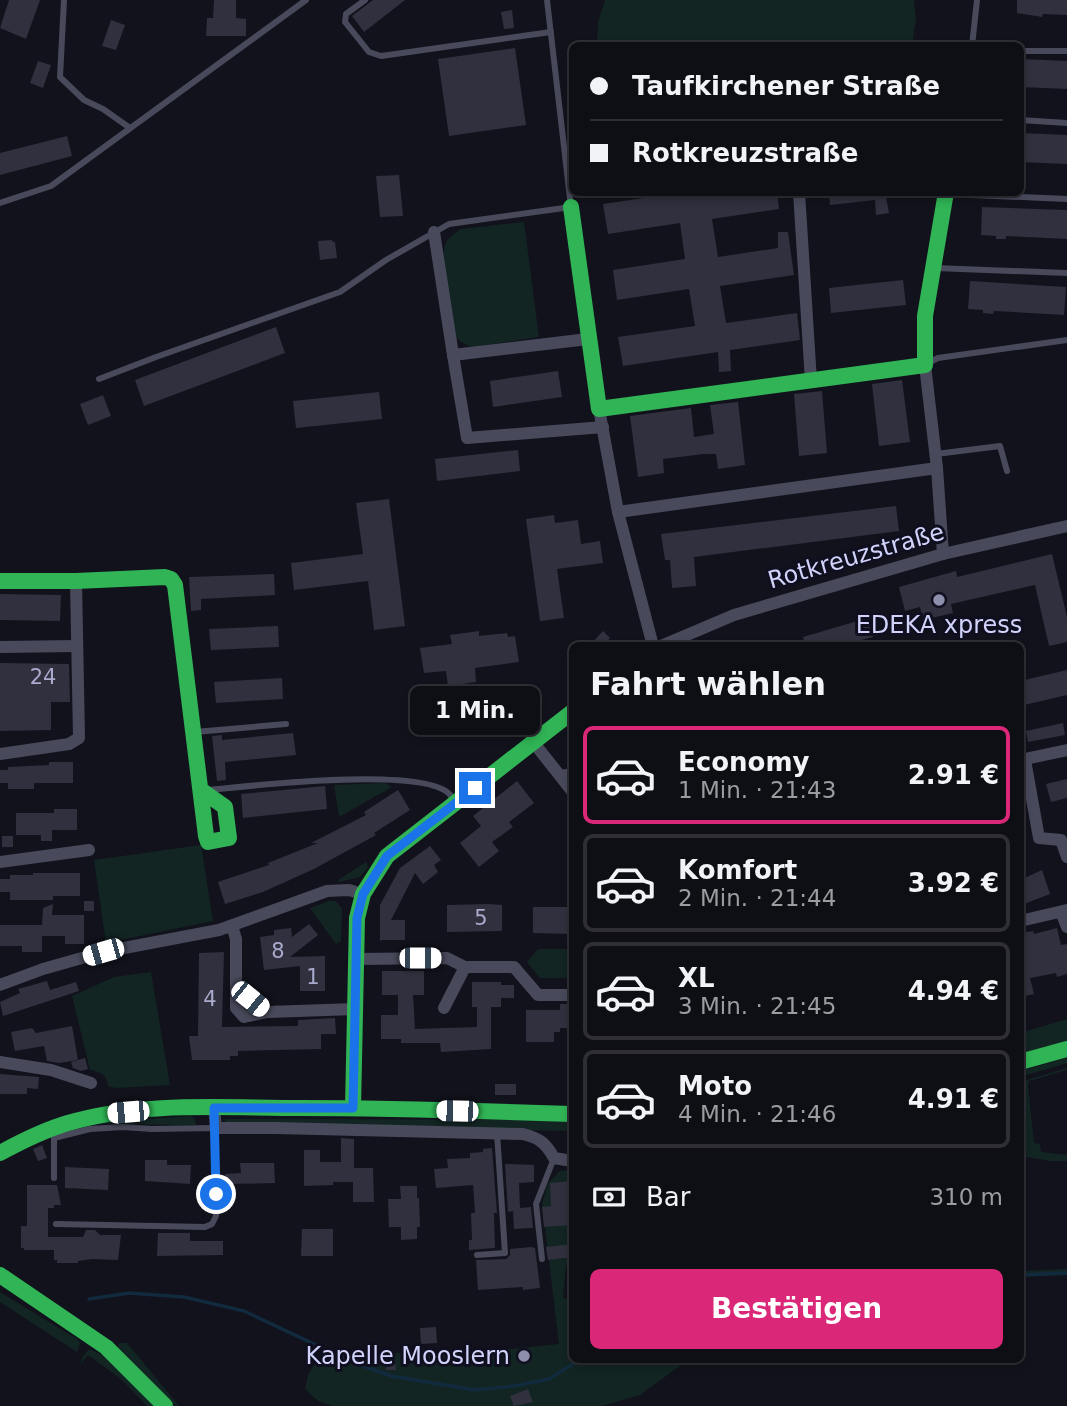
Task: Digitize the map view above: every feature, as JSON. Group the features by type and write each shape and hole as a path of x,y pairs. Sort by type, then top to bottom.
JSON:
{"street":[{"path":"799,196 811,381"},
{"path":"943,554 940,544 936,454 925,365 925,316 945,196"},
{"path":"571,207 588,339 618,512 652,642"},
{"path":"434,232 467,438 603,427"},
{"path":"453,355 588,339"},
{"path":"599,409 925,365"},
{"path":"618,512 937,468"},
{"name":"Rotkreuzstraße","path":"670,642 734,615 943,554 1067,526"},
{"path":"0,581 76,582 165,577 173,581 201,790"},
{"path":"0,754 69,744 79,738 76,582"},
{"path":"0,647 77,646"},
{"path":"353,1108 357,918 363,894 387,856 569,714"},
{"path":"534,743 569,787"},
{"path":"1024,760 1067,750"},
{"path":"1024,769 1039,838 1061,840 1067,857"},
{"path":"0,862 89,850"},
{"path":"0,985 43,969 103,952 232,926 327,891 349,890 363,894"},
{"path":"1024,920 1064,911 1067,928"},
{"path":"232,926 236,939 236,1008 244,1017 267,1012 356,1009"},
{"path":"356,959 447,958 465,967 514,967 538,995 569,995"},
{"path":"444,1008 465,967"},
{"path":"1024,1061 1067,1049"},
{"path":"0,1062 51,1070 91,1083"},
{"path":"214,1108 216,1128 523,1134 538,1138 554,1158 569,1160"},
{"path":"0,1153 32,1135 74,1120 145,1110 353,1108 569,1114"},
{"path":"0,1275 106,1347 166,1406"}],"lane":[{"path":"64,0 60,77 84,100 103,109 130,128"},
{"path":"0,204 51,186 306,0"},
{"path":"365,0 346,14 345,22 369,52 381,56 551,32"},
{"path":"547,0 569,173"},
{"path":"972,42 977,0"},
{"path":"1024,51 1067,51"},
{"path":"1024,120 1067,123"},
{"path":"99,379 340,292 386,260 449,224 571,207 571,196"},
{"path":"1006,196 1067,199"},
{"path":"933,268 1067,273"},
{"path":"925,365 938,358 1067,340"},
{"path":"936,454 1000,446 1007,471"},
{"path":"194,732 286,724"},
{"path":"558,773 569,773"},
{"path":"201,790 338,779 418,784 445,789 451,796"},
{"path":"54,1178 54,1138 90,1129 216,1128 216,1216 212,1224 205,1227 93,1227 55,1224"},
{"path":"477,1255 505,1253 497,1133"},
{"path":"542,1259 537,1204 554,1158"}],"green space":[{"path":"605,0 914,0 916,19 912,42 597,42 598,22"},
{"path":"524,222 539,337 472,347 465,344 457,338 453,329 445,274 446,242 461,229"},
{"path":"385,783 392,787 339,817 334,785"},
{"path":"201,845 213,921 106,943 94,860"},
{"path":"366,862 368,867 360,877 339,882 338,880"},
{"path":"336,901 342,909 341,941 336,944 310,908"},
{"path":"538,949 569,949 569,978 540,978 527,962"},
{"path":"151,972 170,1085 116,1088 108,1086 102,1074 90,1070 72,996 114,977"},
{"path":"1067,1019 1067,1042 1024,1054 1024,1032"},
{"path":"1067,1058 1067,1063 1024,1076 1024,1070"},
{"path":"1067,1068 1029,1081 1028,1086 1034,1143 1040,1144 1041,1152 1067,1155 1067,1161 1024,1157 1024,1081"},
{"path":"191,1116 196,1125 89,1125 89,1123"},
{"path":"225,1119 569,1120 569,1131 225,1124"},
{"path":"569,1170 569,1266 566,1266 563,1298 569,1299 569,1363 684,1363 640,1395 602,1406 332,1406 318,1401 305,1389 308,1375 317,1359 353,1354 493,1351 559,1344 542,1203 548,1183 560,1171"},
{"path":"1067,1269 1067,1275 1024,1277 1024,1271"},
{"path":"0,1292 77,1339 80,1343 77,1352 0,1302"},
{"path":"121,1343 127,1343 179,1406 118,1347"},
{"path":"89,1349 103,1355 157,1406 147,1406 121,1379 91,1357 87,1356 80,1365"}],"building":[{"path":"9,0 40,0 26,39 0,28"},
{"path":"214,0 236,0 236,18 246,19 246,36 206,36 207,18 213,18"},
{"path":"373,0 405,0 364,32 352,16"},
{"path":"1017,0 1067,0 1067,15 1043,14 1042,17 1017,13"},
{"path":"512,10 514,28 504,29 501,12"},
{"path":"111,20 125,25 116,50 102,46"},
{"path":"515,48 526,125 449,136 438,59"},
{"path":"1024,59 1067,61 1067,89 1024,87"},
{"path":"38,61 51,65 43,88 30,83"},
{"path":"1024,133 1067,135 1067,164 1024,162"},
{"path":"67,136 72,156 0,175 0,153"},
{"path":"399,175 403,216 380,217 376,176"},
{"path":"657,196 777,196 779,209 712,219 718,257 778,248 778,232 788,232 794,275 720,286 726,323 797,313 800,340 730,350 731,371 719,372 718,352 623,366 618,337 695,326 689,289 617,300 613,270 685,259 680,223 608,234 603,204"},
{"path":"829,196 886,196 889,213 876,215 875,200 830,205"},
{"path":"982,207 1067,210 1067,239 1006,236 1006,239 996,239 996,236 981,235"},
{"path":"318,241 335,242 337,258 320,260"},
{"path":"903,280 906,305 831,313 829,288"},
{"path":"970,281 1066,287 1064,315 994,311 993,314 968,309"},
{"path":"276,327 285,353 144,406 135,380"},
{"path":"558,371 562,397 493,407 490,381"},
{"path":"902,380 910,442 879,446 872,384"},
{"path":"822,391 827,453 799,456 794,394"},
{"path":"379,392 382,419 296,428 293,401"},
{"path":"103,395 111,416 88,425 80,404"},
{"path":"738,402 745,465 718,469 716,454 704,454 663,459 664,473 638,477 630,416 691,408 694,437 714,434 710,405"},
{"path":"518,450 520,471 437,481 435,459"},
{"path":"389,499 405,626 374,630 368,581 294,590 291,563 363,554 356,503"},
{"path":"896,506 899,531 694,557 696,586 672,588 670,560 665,560 661,534"},
{"path":"554,515 555,523 578,520 581,544 600,541 603,563 557,569 564,618 540,621 526,519"},
{"path":"1052,554 1067,617 1067,642 1049,646 1035,585 951,604 953,613 923,620 920,607 905,611 899,587 956,571 957,577"},
{"path":"274,574 275,595 201,599 201,610 191,611 189,577"},
{"path":"0,594 61,595 60,621 0,620"},
{"path":"868,618 873,637 857,642 805,642 803,637"},
{"path":"278,626 279,647 211,650 209,629"},
{"path":"479,631 479,636 507,633 508,637 515,636 519,662 475,668 476,682 448,686 446,671 424,673 420,648 452,644 450,635"},
{"path":"603,631 610,638 606,642 593,642"},
{"path":"0,663 69,664 70,702 51,702 51,730 0,731"},
{"path":"1067,670 1067,695 1024,705 1024,680"},
{"path":"282,678 283,699 216,703 214,682"},
{"path":"1063,723 1065,735 1028,742 1026,731"},
{"path":"293,733 296,755 225,762 226,780 217,781 212,736 222,735 222,740"},
{"path":"49,762 73,762 73,783 34,783 34,789 8,789 8,783 0,783 0,770 8,770 8,767 49,765"},
{"path":"1067,779 1067,798 1051,802 1046,784"},
{"path":"517,781 534,803 509,822 513,827 492,842 499,851 479,867 460,843 481,826 473,816"},
{"path":"325,786 327,809 243,818 241,794"},
{"path":"398,790 410,810 374,833 376,835 314,869 263,892 225,904 218,882 269,865 268,863 318,843 311,843 366,815 364,812"},
{"path":"54,809 77,809 77,830 52,830 52,841 41,841 41,835 16,835 16,813 54,813"},
{"path":"2,836 13,836 13,847 2,847"},
{"path":"430,846 441,860 434,865 438,872 423,884 415,873 391,920 405,920 405,940 380,942 380,905 400,868"},
{"path":"1042,870 1050,894 1024,904 1024,878"},
{"path":"80,873 80,896 53,896 53,900 10,900 10,892 0,892 0,879 10,879 10,875"},
{"path":"84,901 94,901 94,911 84,911"},
{"path":"53,904 52,915 84,915 84,944 65,944 65,936 42,936 42,952 22,952 22,946 0,946 0,925 42,925 43,908"},
{"path":"447,905 502,905 502,931 447,932"},
{"path":"533,907 569,907 569,934 533,933"},
{"path":"309,924 318,935 290,957 325,956 325,991 300,991 300,966 264,970 260,937 274,935 274,930 291,928 292,937"},
{"path":"1057,928 1061,945 1067,944 1067,974 1057,977 1056,973 1030,978 1034,994 1024,996 1024,932 1033,931 1034,934"},
{"path":"224,952 222,1027 298,1026 298,1020 335,1018 336,1034 321,1034 321,1049 238,1051 238,1056 230,1056 230,1060 192,1060 189,1036 198,1036 199,953"},
{"path":"382,971 424,971 424,995 413,995 415,1029 477,1027 477,1007 472,1007 472,982 514,985 514,998 501,998 501,1007 491,1007 491,1049 441,1052 440,1043 401,1043 401,1039 381,1039 381,1015 398,1015 398,995 382,995"},
{"path":"47,981 50,990 76,982 79,991 3,1016 0,1002 20,993 18,989"},
{"path":"560,1004 569,1004 569,1028 560,1028 560,1032 554,1032 554,1042 526,1042 526,1010 560,1010"},
{"path":"72,1026 78,1060 59,1063 47,1061 44,1046 15,1051 11,1032 32,1028 36,1033"},
{"path":"85,1058 88,1069 81,1071 73,1068 71,1062"},
{"path":"0,1074 39,1077 38,1089 27,1088 27,1094 0,1094"},
{"path":"495,1084 516,1084 516,1095 495,1095"},
{"path":"341,1138 354,1139 354,1168 373,1168 374,1202 353,1202 353,1182 304,1186 304,1150 320,1150 320,1162 341,1162"},
{"path":"42,1145 47,1158 38,1161 33,1149"},
{"path":"492,1148 497,1213 494,1213 495,1248 469,1250 469,1240 472,1240 471,1213 475,1213 473,1185 436,1188 434,1169 448,1168 447,1159 470,1158 470,1153"},
{"path":"145,1160 167,1160 167,1165 191,1165 190,1184 145,1181"},
{"path":"240,1163 274,1163 275,1183 225,1184 225,1174 241,1173"},
{"path":"505,1164 534,1165 534,1182 519,1183 520,1208 531,1207 533,1228 514,1229 513,1211 508,1212"},
{"path":"65,1167 109,1169 108,1190 65,1188"},
{"path":"569,1181 569,1225 544,1227 542,1207 551,1206 550,1183"},
{"path":"27,1185 57,1185 61,1205 48,1208 48,1237 83,1237 86,1230 95,1230 100,1235 121,1235 118,1260 92,1259 78,1263 57,1263 57,1260 54,1260 54,1250 21,1248 21,1226 27,1226"},
{"path":"400,1186 417,1186 420,1227 417,1227 417,1239 401,1240 401,1227 389,1227 388,1199 401,1199"},
{"path":"302,1229 333,1229 333,1256 301,1256"},
{"path":"158,1233 190,1233 190,1241 223,1241 223,1255 157,1256"},
{"path":"569,1244 569,1257 548,1260 546,1247"},
{"path":"535,1248 540,1288 478,1290 476,1260 506,1259 510,1255 510,1249"},
{"path":"436,1327 437,1343 421,1344 420,1328"},
{"path":"395,1359 396,1370 386,1370 386,1360"},
{"path":"528,1389 533,1402 514,1406 510,1396"}],"waterway":[{"path":"1024,1275 1067,1273"},
{"path":"89,1299 129,1293 184,1297 244,1311 352,1362 391,1376 475,1390 549,1379 574,1363"}],"traffic: fast":[{"path":"571,207 599,409 925,365 925,316 945,196"},
{"path":"0,581 171,579 175,585 206,836 208,842 229,838 225,807 201,790"},
{"path":"353,1108 357,918 363,894 387,856 569,714"},
{"path":"1024,1061 1067,1049"},
{"path":"0,1153 33,1136 68,1123 125,1111 154,1109 213,1107 569,1114"},
{"path":"0,1275 106,1347 165,1406"}],"place":[{"name":"EDEKA xpress","path":"939,600"},
{"name":"Kapelle Mooslern","path":"524,1356"}],"route":[{"path":"216,1194 214,1108 353,1108 357,918 363,894 387,856 475,788"}]}
